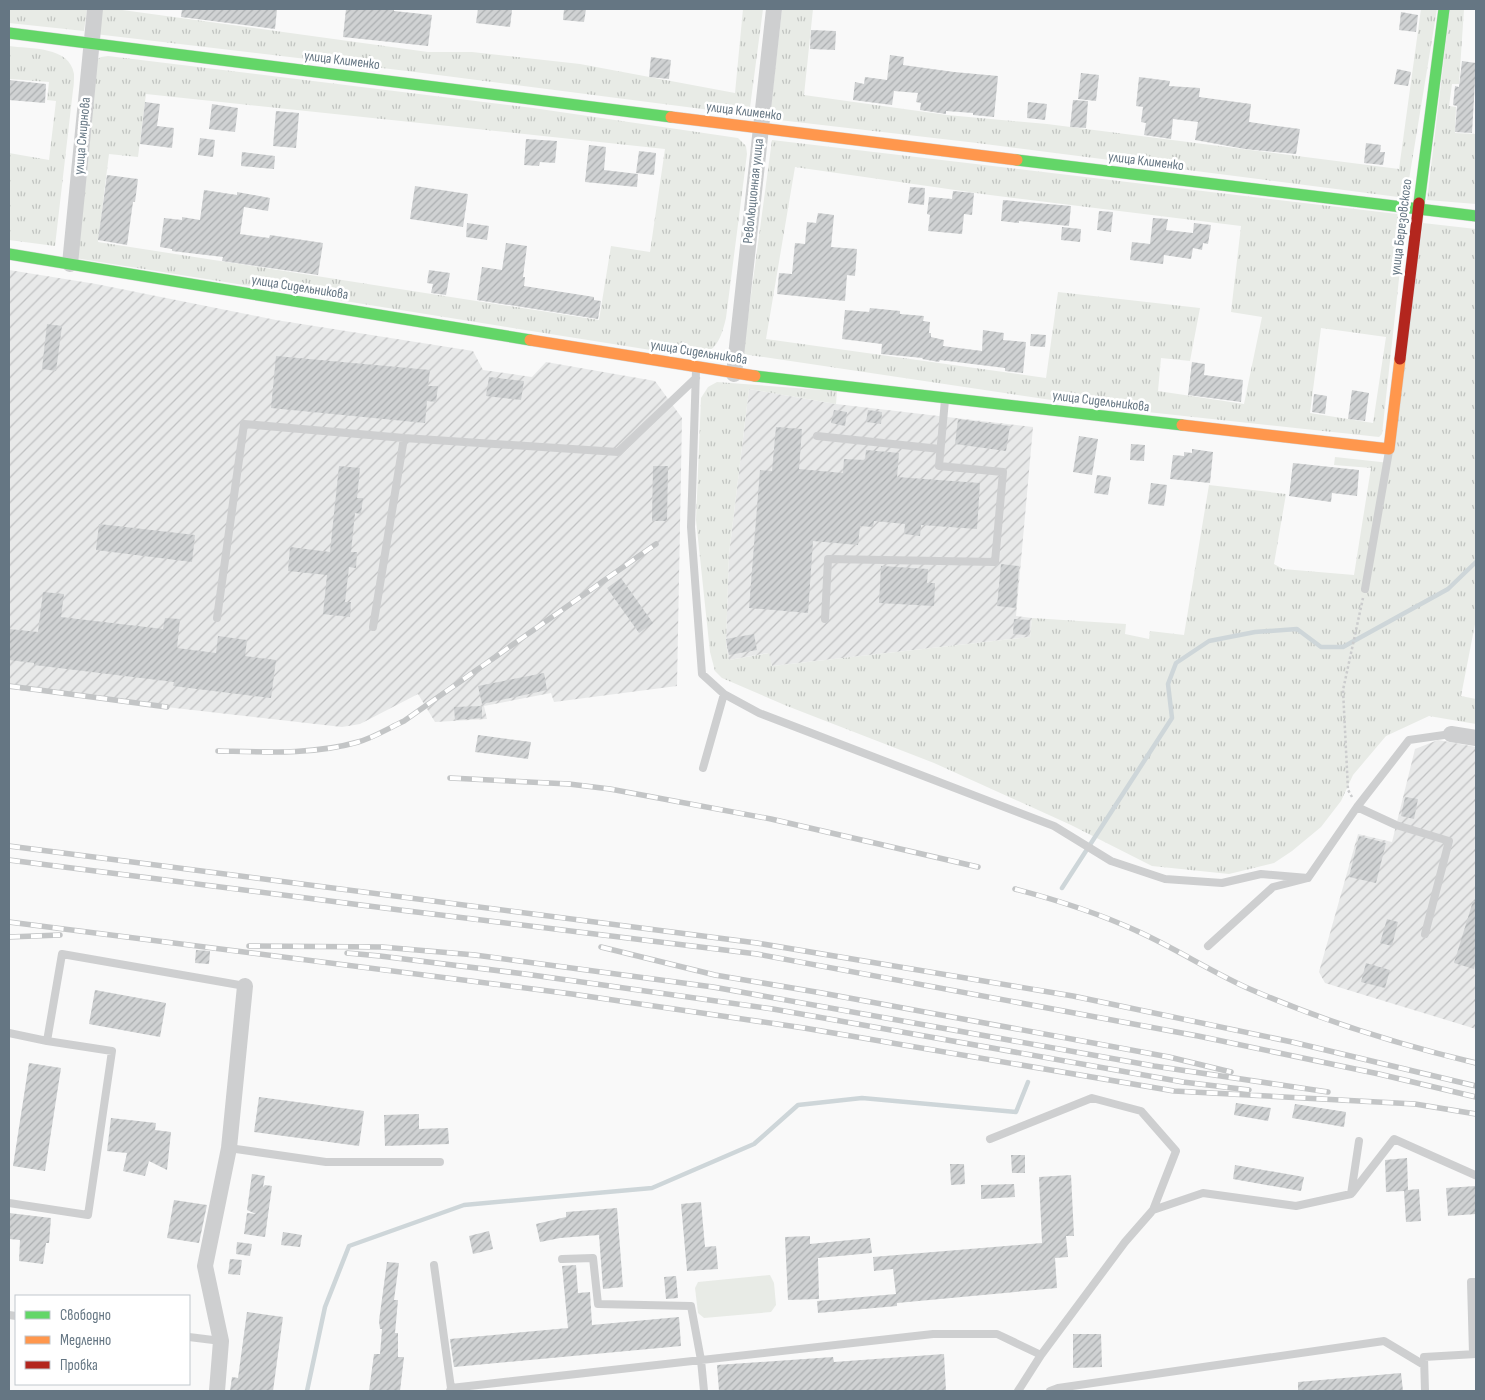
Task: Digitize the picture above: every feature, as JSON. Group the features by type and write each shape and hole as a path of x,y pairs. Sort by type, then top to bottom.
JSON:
{"street":[{"name":"улица Смирнова","path":"70,264 94,9"},
{"name":"Революционная улица","path":"734,374 774,9"},
{"name":"улица Березовского","path":"1390,449 1444,9"},
{"name":"улица Клименко","path":"9,33 1476,216"},
{"name":"улица Сидельникова","path":"9,254 696,373 734,374 1390,449"},
{"path":"1451,734 1476,738"},
{"path":"217,1391 221,1341 205,1266 229,1148 245,986"}],"lane":[{"path":"217,618 244,424 404,438 618,452 696,373"},
{"path":"696,373 691,527 702,674 724,694 759,713 1054,826 1111,861 1165,879 1222,883 1261,874 1308,878"},
{"path":"826,619 828,559 995,562 1003,472 939,466 945,398"},
{"path":"817,436 940,449"},
{"path":"373,628 404,438"},
{"path":"1365,589 1390,449"},
{"path":"703,768 724,694"},
{"path":"1208,946 1273,887 1308,878 1408,740 1451,734"},
{"path":"1358,807 1396,825 1449,841 1425,934"},
{"path":"47,1041 62,954 245,986"},
{"path":"9,1033 112,1051 88,1215 9,1203"},
{"path":"990,1139 1092,1098 1141,1111 1176,1151 1153,1210 1125,1242 1041,1355 1018,1391"},
{"path":"1153,1210 1203,1193 1296,1206 1351,1194 1394,1139 1475,1175"},
{"path":"1351,1194 1359,1141"},
{"path":"229,1148 326,1162 440,1162"},
{"path":"562,1259 593,1258 598,1304 690,1306 701,1360 704,1391"},
{"path":"434,1265 451,1390 932,1334 997,1334 1041,1355"},
{"path":"1050,1391 1384,1341 1424,1361 1475,1354 1471,1282 1476,1282"},
{"path":"190,1337 221,1341"},
{"path":"1424,1361 1425,1391"}],"path":[{"path":"1358,807 1348,790 1343,690 1365,589"}],"shaded area":[{"path":"9,270 96,284 276,320 473,351 483,370 532,377 546,362 655,381 682,418 677,686 554,702 551,693 484,706 487,719 435,722 418,694 360,724 342,727 9,689"},
{"path":"749,389 836,404 1033,427 1016,616 1032,618 1030,637 772,666 768,653 729,660 726,644 729,554"},
{"path":"1438,740 1476,747 1476,1029 1325,983 1319,972 1358,834 1392,842 1415,749"}],"green space":[{"path":"9,9 87,9 84,31 9,23"},
{"path":"98,9 115,9 428,52 472,52 580,64 735,93 743,9 763,9 749,115 407,71 95,34"},
{"path":"782,9 813,9 804,95 947,115 1047,124 1399,169 1421,9 1437,9 1406,198 977,143 779,120 773,114 771,106"},
{"path":"1450,9 1464,9 1459,84 1452,84 1449,106 1456,107 1455,133 1476,134 1476,204 1427,200"},
{"path":"9,46 38,49 57,54 65,58 71,65 74,74 55,246 9,240 9,153 49,160 56,101 47,100 49,82 10,79"},
{"path":"108,56 533,108 738,138 746,146 747,154 726,318 721,336 713,348 708,351 701,354 682,355 75,258 96,60","holes":["146,94 665,149 650,252 611,246 599,320 98,242 109,154 138,157"]},
{"path":"772,140 1406,215 1382,434 1379,437 1092,406 743,354","holes":["795,167 990,195 1241,226 1231,312 1262,317 1244,404 1158,391 1161,358 1190,361 1200,308 1058,292 1046,378 766,339","1321,328 1386,337 1373,423 1310,413"]},
{"path":"1423,223 1476,229 1476,619 1461,696 1476,699 1476,724 1429,716 1386,736 1353,775 1341,801 1321,827 1274,863 1229,874 1152,866 1071,825 934,763 787,706 722,678 715,671 710,652 696,520 701,398 708,387 717,382 837,391 836,404 749,389 729,554 726,644 729,660 769,653 772,666 1030,637 1032,618 1126,624 1125,634 1149,639 1150,631 1184,635 1209,485 1286,494 1274,564 1283,569 1354,575 1371,468 1334,465 1335,457 1390,463"},
{"path":"770,1275 774,1283 776,1305 771,1312 704,1318 698,1313 695,1288 698,1282"}],"building":[{"path":"182,9 277,9 275,29 181,17"},
{"path":"346,9 394,9 394,11 432,15 428,46 343,37"},
{"path":"478,9 512,10 510,27 476,23"},
{"path":"564,9 586,9 584,22 563,20"},
{"path":"1401,12 1418,15 1416,32 1399,30"},
{"path":"811,30 836,31 835,50 810,49"},
{"path":"890,55 904,57 903,65 998,76 994,117 973,115 973,113 946,111 946,114 920,110 921,103 916,102 918,93 894,91 892,105 853,100 855,82 864,84 865,77 887,80"},
{"path":"651,57 671,60 669,79 649,77"},
{"path":"1462,61 1476,63 1472,133 1455,132 1457,106 1453,105 1455,86 1459,87"},
{"path":"1397,69 1411,72 1408,86 1394,84"},
{"path":"1081,73 1099,75 1096,101 1078,99"},
{"path":"1139,77 1170,81 1169,86 1200,88 1199,97 1251,104 1249,122 1300,129 1296,154 1245,149 1195,140 1198,122 1173,119 1171,139 1144,135 1146,123 1141,122 1143,107 1136,106"},
{"path":"9,80 46,84 45,103 9,100"},
{"path":"1073,100 1088,101 1086,128 1070,127"},
{"path":"145,102 160,104 157,126 174,128 172,148 140,144"},
{"path":"1028,102 1047,104 1045,120 1027,118"},
{"path":"212,104 238,108 235,132 209,129"},
{"path":"276,111 299,113 296,148 273,146"},
{"path":"200,138 215,140 213,157 198,155"},
{"path":"526,139 557,141 555,163 540,162 539,166 524,165"},
{"path":"1366,143 1381,145 1380,152 1385,152 1383,165 1364,163"},
{"path":"589,145 606,147 604,170 638,174 637,187 585,182"},
{"path":"639,151 656,153 654,175 636,173"},
{"path":"242,152 275,156 274,169 241,166"},
{"path":"107,175 138,179 127,245 98,240"},
{"path":"415,186 468,194 463,227 410,219"},
{"path":"910,187 925,188 924,205 908,203"},
{"path":"204,190 237,195 237,192 270,198 268,211 244,207 240,234 269,238 270,235 323,243 318,275 222,261 223,257 172,251 172,249 160,247 164,218 182,220 182,217 200,220"},
{"path":"953,191 974,193 972,215 964,214 962,234 928,231 930,215 927,214 929,197 952,199"},
{"path":"1003,200 1071,206 1069,226 1001,221"},
{"path":"1099,211 1113,212 1111,232 1097,230"},
{"path":"818,213 834,215 831,247 857,249 855,276 847,275 845,301 777,294 779,273 792,274 795,243 805,244 807,222 816,223"},
{"path":"1153,218 1168,219 1166,230 1193,233 1194,223 1211,225 1208,244 1203,243 1202,250 1193,248 1191,259 1164,255 1163,264 1130,260 1132,242 1150,244"},
{"path":"467,223 489,226 487,240 466,237"},
{"path":"1062,227 1081,229 1080,242 1061,240"},
{"path":"506,243 527,246 523,277 525,277 524,286 594,297 594,300 601,301 598,319 477,300 482,267 502,270"},
{"path":"429,270 450,273 446,295 431,293 433,284 427,283"},
{"path":"870,308 900,311 900,314 924,316 923,321 930,322 929,333 931,333 931,337 944,340 943,346 982,351 983,330 1004,333 1003,340 1026,342 1023,373 1005,371 1005,368 881,354 882,344 842,339 845,310 869,312"},
{"path":"47,324 62,326 56,371 42,369"},
{"path":"1031,334 1046,335 1045,347 1030,346"},
{"path":"276,356 430,370 428,386 438,386 436,402 427,401 425,423 271,408"},
{"path":"1192,362 1205,364 1204,375 1243,380 1241,402 1188,395"},
{"path":"489,377 524,381 521,400 486,396"},
{"path":"1352,390 1369,393 1365,421 1348,419"},
{"path":"1314,394 1327,396 1325,414 1312,412"},
{"path":"834,410 847,412 845,426 831,423"},
{"path":"868,410 882,412 881,424 866,422"},
{"path":"958,419 1010,426 1006,451 955,444"},
{"path":"776,427 802,429 799,469 843,473 844,459 865,460 866,450 899,453 897,477 980,483 977,529 921,525 920,536 904,534 905,524 874,521 873,527 860,526 858,545 813,541 808,613 749,608 760,470 772,471"},
{"path":"1079,436 1098,439 1092,475 1073,472"},
{"path":"1131,444 1145,445 1144,461 1130,460"},
{"path":"1192,449 1213,452 1210,483 1170,479 1173,455 1184,456 1184,452 1192,453"},
{"path":"1293,463 1359,470 1357,496 1332,493 1331,502 1289,496"},
{"path":"339,466 360,468 357,498 363,498 361,514 355,513 351,552 357,552 356,568 349,567 345,602 351,602 350,617 323,614 327,575 288,571 290,547 330,552"},
{"path":"653,466 668,466 667,521 652,521"},
{"path":"1097,475 1111,477 1108,495 1094,493"},
{"path":"1151,483 1167,485 1164,506 1148,504"},
{"path":"99,524 195,535 192,562 96,550"},
{"path":"1001,564 1019,566 1016,608 997,606"},
{"path":"881,566 928,569 927,583 935,583 934,606 879,603"},
{"path":"621,578 653,623 639,633 607,588"},
{"path":"43,592 64,594 61,617 163,629 165,618 180,619 177,648 216,653 218,636 247,640 245,656 276,660 271,698 173,686 174,682 34,665 34,663 9,660 9,629 38,632"},
{"path":"1014,619 1030,620 1029,635 1013,634"},
{"path":"754,634 757,650 729,655 726,639"},
{"path":"544,673 547,690 482,704 478,686"},
{"path":"482,706 482,718 455,720 454,707"},
{"path":"478,735 531,742 528,759 475,752"},
{"path":"1405,797 1418,799 1414,819 1401,816"},
{"path":"1359,836 1386,843 1376,883 1349,877"},
{"path":"1473,901 1476,901 1476,962 1474,969 1454,963"},
{"path":"1387,919 1398,922 1392,946 1380,943"},
{"path":"196,950 210,951 209,964 195,963"},
{"path":"1366,963 1390,970 1385,988 1361,982"},
{"path":"95,990 166,1003 160,1037 89,1024"},
{"path":"29,1063 61,1068 45,1171 13,1166"},
{"path":"259,1097 364,1111 359,1146 254,1132"},
{"path":"1236,1103 1271,1108 1268,1121 1234,1115"},
{"path":"1295,1104 1346,1112 1344,1127 1292,1118"},
{"path":"419,1114 419,1129 448,1128 449,1144 385,1146 384,1115"},
{"path":"111,1118 156,1123 155,1130 171,1132 167,1170 149,1161 145,1176 123,1171 127,1153 107,1151"},
{"path":"1011,1155 1025,1155 1025,1173 1012,1173"},
{"path":"1407,1158 1408,1190 1419,1189 1421,1221 1406,1222 1404,1191 1386,1192 1385,1160"},
{"path":"950,1164 964,1164 965,1184 951,1185"},
{"path":"1235,1165 1304,1177 1301,1191 1233,1179"},
{"path":"252,1174 265,1176 263,1187 265,1185 272,1186 265,1237 244,1234 247,1213 256,1214 247,1210"},
{"path":"1071,1175 1074,1236 1066,1236 1068,1257 1055,1258 1057,1288 897,1303 897,1306 818,1313 817,1301 896,1294 893,1269 874,1271 873,1257 1042,1243 1039,1177"},
{"path":"1014,1184 1015,1197 981,1199 981,1185"},
{"path":"1476,1186 1476,1214 1448,1216 1446,1188"},
{"path":"174,1200 207,1205 199,1243 167,1238"},
{"path":"701,1202 705,1247 716,1246 718,1269 687,1271 681,1204"},
{"path":"617,1208 623,1287 603,1289 599,1235 560,1238 540,1242 536,1224 566,1217 566,1212"},
{"path":"9,1213 51,1218 49,1243 46,1243 43,1264 19,1261 20,1240 9,1239"},
{"path":"489,1231 493,1249 473,1254 469,1236"},
{"path":"283,1232 302,1235 300,1247 281,1245"},
{"path":"810,1236 810,1244 870,1238 872,1253 818,1258 819,1299 788,1300 785,1237"},
{"path":"237,1242 252,1244 250,1256 236,1254"},
{"path":"230,1259 242,1260 240,1275 228,1274"},
{"path":"387,1262 399,1263 394,1300 398,1300 395,1333 398,1333 398,1357 404,1357 400,1391 369,1391 374,1354 380,1354 382,1329 380,1329 379,1321"},
{"path":"576,1265 578,1293 590,1292 592,1325 679,1317 681,1346 454,1367 450,1339 568,1328 562,1266"},
{"path":"676,1276 678,1298 666,1299 664,1277"},
{"path":"247,1312 283,1317 273,1391 230,1391 232,1377 238,1378"},
{"path":"1073,1334 1101,1334 1102,1367 1073,1368"},
{"path":"944,1354 946,1391 719,1391 717,1365 833,1357 834,1362"},
{"path":"1401,1373 1403,1391 1298,1391 1298,1382"}],"waterway":[{"path":"1062,888 1172,718 1168,684 1176,663 1209,641 1255,632 1297,629 1321,647 1343,647 1448,589 1476,562"},
{"path":"307,1391 325,1307 349,1246 464,1205 652,1188 754,1144 798,1105 862,1098 1016,1112 1028,1082"}],"railway":[{"path":"218,751 306,751 341,746 375,735 404,721 656,544"},
{"path":"9,686 167,707"},
{"path":"450,778 569,784 610,789 771,819 978,867"},
{"path":"9,846 757,943 1073,996 1292,1042 1476,1086"},
{"path":"9,860 757,954 1198,1036 1379,1074 1476,1097"},
{"path":"1015,889 1077,907 1122,924 1252,990 1307,1012 1391,1040 1476,1063"},
{"path":"9,922 572,994 804,1028 1174,1091 1415,1104 1476,1114"},
{"path":"9,937 60,935"},
{"path":"249,946 382,947 475,955 713,987 1154,1066 1328,1092"},
{"path":"601,947 715,975 1169,1057 1231,1072"},
{"path":"347,953 525,974 773,1009 1183,1082 1249,1090"}],"traffic: fast":[{"path":"1419,203 1444,9"},
{"path":"9,33 671,117"},
{"path":"1017,160 1476,216"},
{"path":"9,254 530,340"},
{"path":"755,376 1182,425"}],"traffic: slow":[{"path":"671,117 1017,160"},
{"path":"530,340 755,376"},
{"path":"1182,425 1389,449 1400,359"}],"traffic: jam":[{"path":"1400,359 1419,203"}]}
